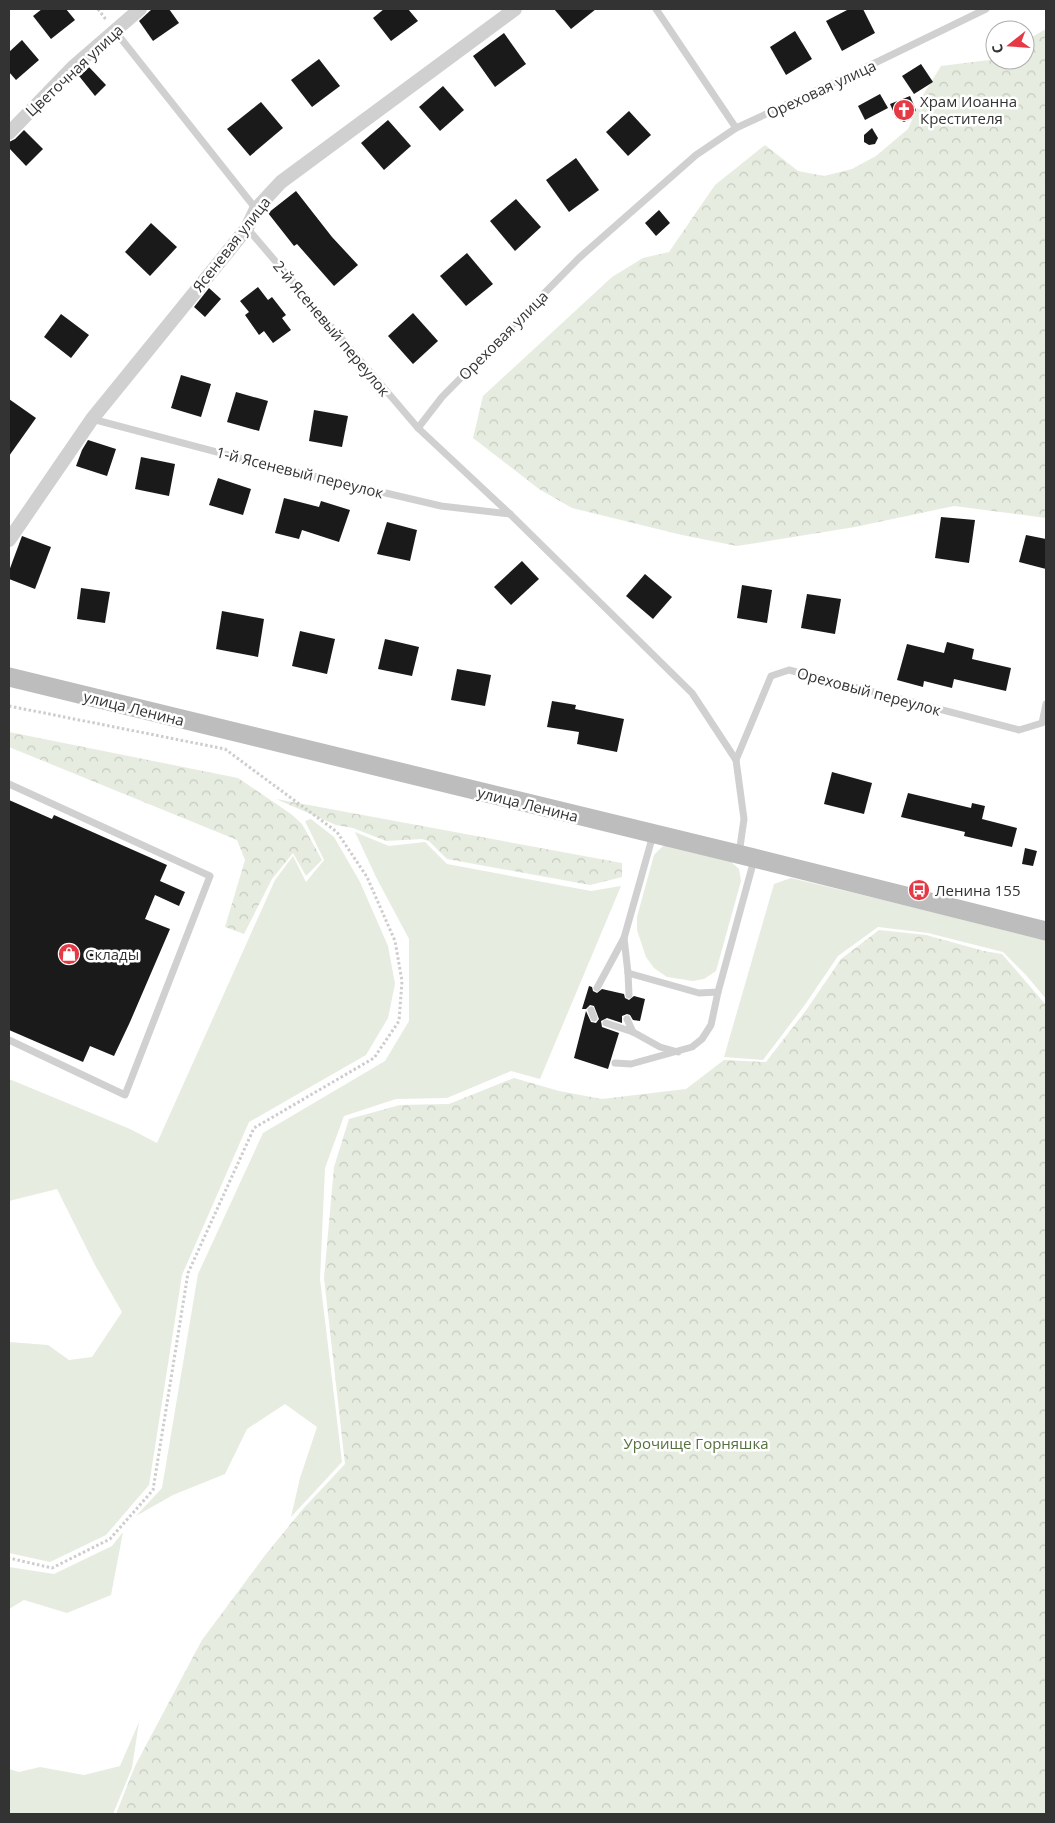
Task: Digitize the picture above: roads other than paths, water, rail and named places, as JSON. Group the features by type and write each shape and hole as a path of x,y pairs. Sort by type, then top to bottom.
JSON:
{"main road":[{"name":"улица Ленина","path":"9,677 1046,931"}],"street":[{"name":"Цветочная улица","path":"9,133 73,67 140,9"},
{"name":"Ясеневая улица","path":"9,540 92,419 247,228 256,210 281,182 515,9"}],"lane":[{"path":"656,9 736,128"},
{"name":"Ореховая улица","path":"418,428 442,397 579,258 696,155 736,128 986,9"},
{"path":"115,31 256,210"},
{"name":"2-й Ясеневый переулок","path":"247,228 418,428"},
{"name":"1-й Ясеневый переулок","path":"92,419 258,463 441,506 510,514"},
{"path":"418,428 510,514 692,693 736,760 744,819 746,856 711,1025 702,1039 692,1048 632,1064 615,1063"},
{"name":"Ореховый переулок","path":"736,760 771,676 789,670 1019,730 1042,723 1046,704"},
{"path":"9,784 210,876 125,1094 9,1040"},
{"path":"597,988 624,938 653,834"},
{"path":"624,938 629,995"},
{"path":"628,973 699,993 718,992"},
{"path":"591,1010 594,1018"},
{"path":"628,1018 633,1032"},
{"path":"606,1023 633,1032 660,1047 678,1052"}],"place":[{"name":"Храм Иоанна Крестителя","path":"904,110"},
{"name":"Ленина 155","path":"919,890"},
{"name":"Склады","path":"69,954"}],"park label":[{"name":"Урочище Горняшка","path":"696,1443"}]}
